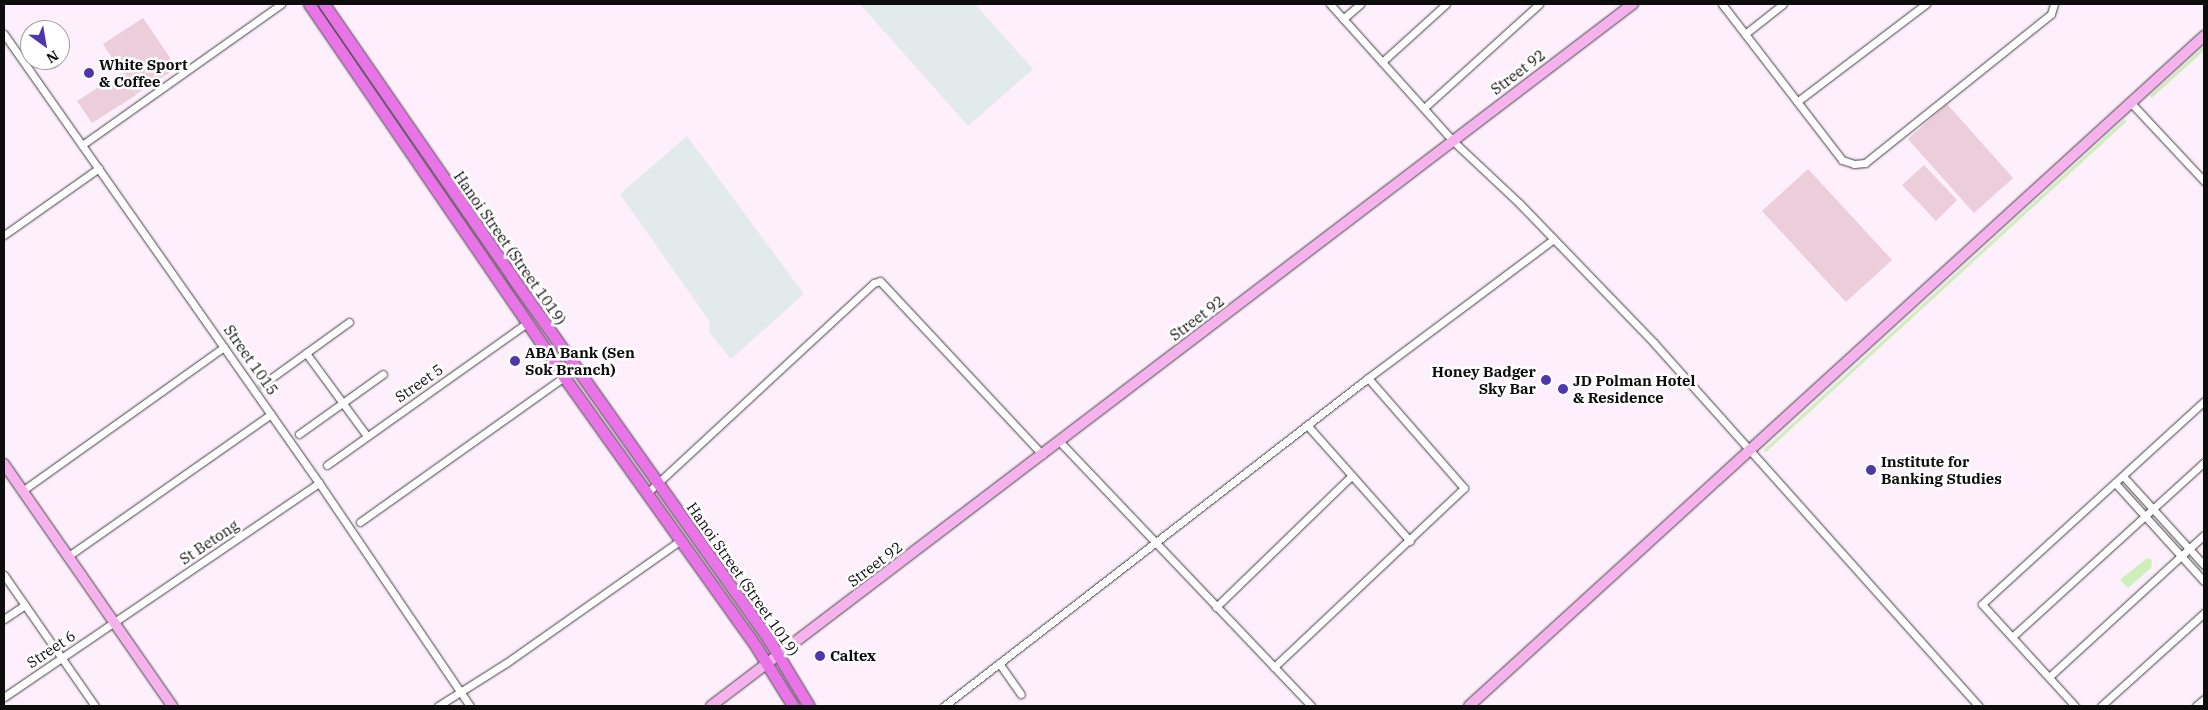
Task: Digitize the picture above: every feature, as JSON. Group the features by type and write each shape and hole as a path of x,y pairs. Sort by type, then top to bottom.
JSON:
{"main road":[{"name":"Hanoi Street (Street 1019)","path":"309,4 564,377 768,665 793,706"},
{"name":"Hanoi Street (Street 1019)","path":"324,4 780,656 810,706"}],"street":[{"path":"82,145 281,4"},
{"path":"1330,4 1452,141 1554,239 1654,343 1748,452 1979,706"},
{"path":"1343,19 1360,4"},
{"path":"1382,62 1446,4"},
{"path":"1424,108 1538,4"},
{"name":"Street 92","path":"711,706 780,656 1632,4"},
{"path":"1722,4 1842,160 1865,163 2051,14 2054,4"},
{"path":"1745,34 1783,4"},
{"path":"1798,101 1926,4"},
{"name":"Street 1015","path":"4,34 319,482 470,706"},
{"path":"1469,706 2204,36"},
{"path":"2131,103 2204,181"},
{"path":"4,235 99,168"},
{"path":"944,706 1156,544 1368,378 1554,239"},
{"path":"647,493 874,283 880,281 1043,455"},
{"path":"263,384 349,322"},
{"name":"Street 5","path":"327,465 527,323"},
{"path":"22,491 224,347"},
{"path":"306,353 367,436"},
{"path":"299,434 383,374"},
{"path":"360,522 564,377"},
{"path":"1274,667 1410,541 1464,488 1368,378"},
{"path":"2075,706 1982,604 2204,401"},
{"path":"67,557 271,414"},
{"path":"1307,425 1410,541"},
{"path":"1060,442 1311,706"},
{"path":"2012,637 2204,462"},
{"path":"4,464 172,706"},
{"path":"1216,607 1351,476"},
{"path":"2123,476 2204,565"},
{"name":"St Betong","path":"114,623 319,482"},
{"path":"2115,483 2204,582"},
{"path":"2049,677 2204,535"},
{"path":"438,706 681,540"},
{"path":"4,575 94,706"},
{"path":"4,619 24,605"},
{"path":"2101,706 2204,613"},
{"name":"Street 6","path":"4,697 114,623"},
{"path":"999,663 1021,694"},
{"path":"2196,706 2204,699"}],"shaded area":[{"path":"860,4 975,4 1033,69 968,126"},
{"path":"143,18 177,68 136,94 103,44"},
{"path":"121,73 136,95 92,123 77,101"},
{"path":"1947,104 2013,178 1974,213 1908,139"},
{"path":"687,136 804,294 731,359 709,332 710,322 620,194"},
{"path":"1924,165 1957,200 1936,221 1902,185"},
{"path":"1808,169 1892,260 1846,302 1762,211"},
{"path":"2147,558 2152,560 2151,568 2128,588 2120,580"}],"waterway":[{"path":"2151,96 2204,48"},
{"path":"1765,450 2124,121"}],"place":[{"name":"White Sport & Coffee","path":"89,73"},
{"name":"ABA Bank (Sen Sok Branch)","path":"515,361"},
{"name":"Honey Badger Sky Bar","path":"1546,380"},
{"name":"JD Polman Hotel & Residence","path":"1563,389"},
{"name":"Institute for Banking Studies","path":"1871,470"},
{"name":"Caltex","path":"820,656"}]}
